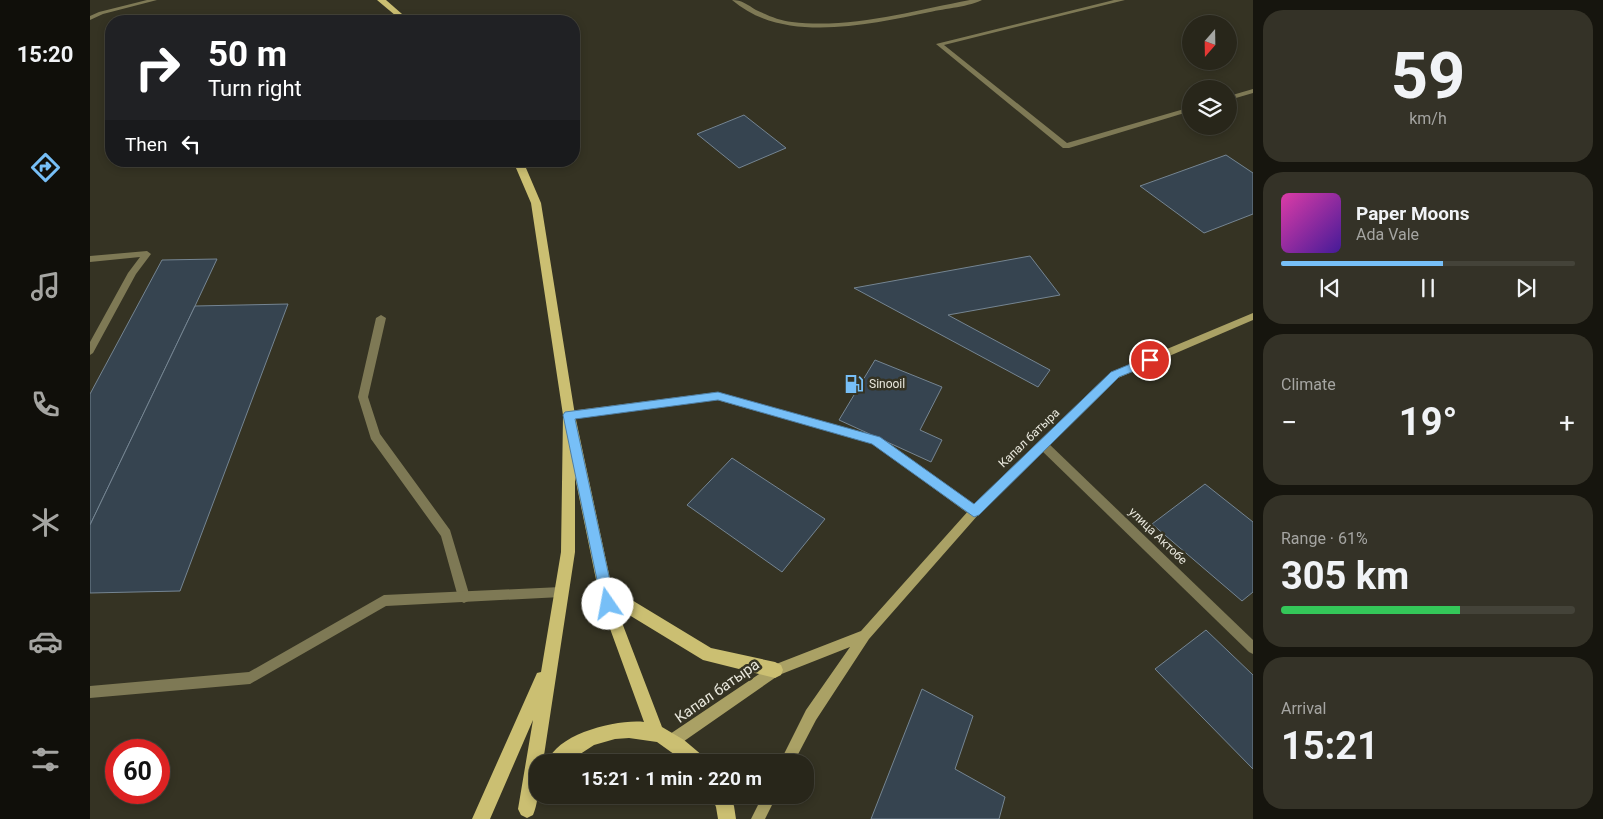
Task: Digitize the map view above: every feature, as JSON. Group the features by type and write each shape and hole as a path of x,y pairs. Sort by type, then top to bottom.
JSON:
{"main road":[{"path":"381,0 399,15"},
{"path":"521,167 536,203 569,415 606,592 656,733"},
{"path":"526,814 568,552 569,415"},
{"path":"606,592 708,655 775,670"},
{"path":"481,819 550,662"},
{"path":"564,754 594,736 625,730 656,733 672,741 687,754"},
{"path":"725,804 727,819"}],"street":[{"path":"90,18 101,13 154,0"},
{"path":"735,0 759,14 791,24 829,25 881,18 979,0"},
{"path":"1122,0 939,44 1066,146 1182,112"},
{"path":"1237,96 1253,91"},
{"path":"90,259 147,254 132,274 90,351"},
{"name":"Капал батыра","path":"791,754 811,714 864,636 974,512 1115,374 1253,316"},
{"path":"381,318 364,397 375,436 446,534 464,597"},
{"path":"569,415 718,396 875,440 974,512"},
{"name":"улица Актобе","path":"1043,445 1253,648"},
{"path":"90,692 250,678 384,601 561,592"},
{"name":"Капал батыра","path":"672,741 775,670 864,636"},
{"path":"758,819 766,804"}],"building":[{"path":"744,115 786,148 739,168 697,134"},
{"path":"1226,155 1253,173 1253,214 1204,233 1140,186"},
{"path":"1030,256 1060,295 948,315 1050,370 1038,387 854,288"},
{"path":"217,259 90,525 90,394 162,260"},
{"path":"288,304 180,591 90,593 90,525 195,306"},
{"path":"875,360 942,387 920,430 942,440 931,462 839,420"},
{"path":"732,458 825,519 782,572 687,505"},
{"path":"1205,484 1253,522 1253,592 1242,601 1152,524"},
{"path":"1206,630 1253,675 1253,769 1155,669"},
{"path":"922,689 973,716 955,769 1005,797 999,819 871,819"}],"place":[{"name":"Sinooil","path":"854,384"}],"route":[{"path":"608,604 569,415 718,396 875,440 974,512 1115,374 1150,360"}]}
